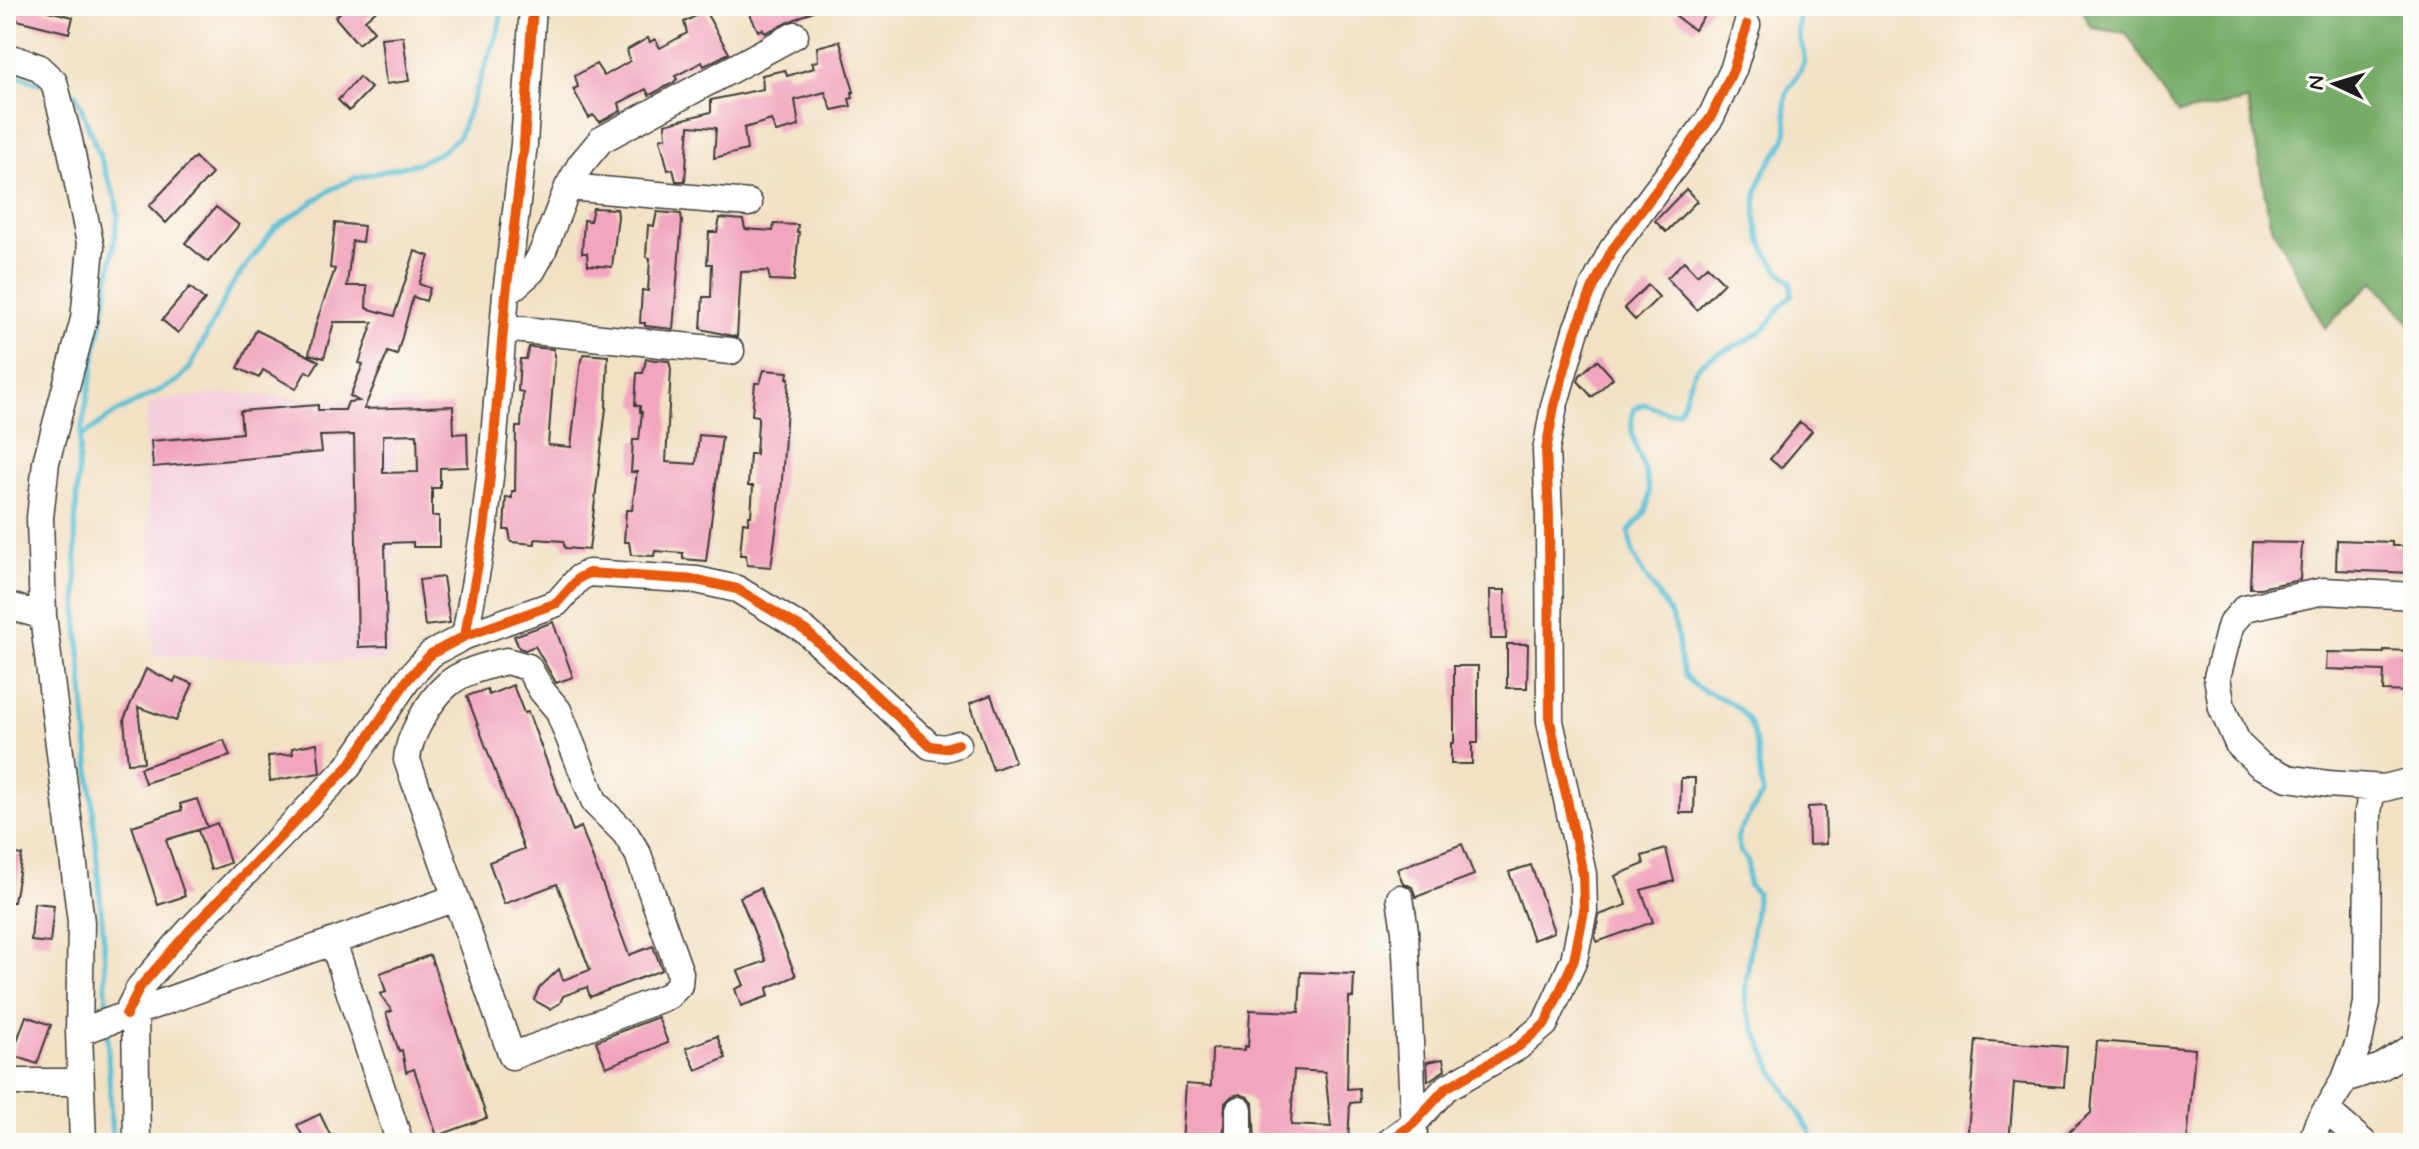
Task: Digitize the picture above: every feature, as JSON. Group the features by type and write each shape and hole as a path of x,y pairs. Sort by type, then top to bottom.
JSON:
{"street":[{"path":"465,636 484,530 506,294 524,144 533,6"},
{"path":"1387,1143 1414,1133 1446,1088 1518,1047 1545,1024 1574,960 1584,911 1583,874 1550,721 1546,451 1554,406 1576,330 1612,250 1711,117 1733,70 1747,25"},
{"path":"506,294 532,271 568,187 581,164 601,140 795,35"},
{"path":"6,56 38,67 57,92 91,248 84,319 46,462 40,518 43,616 81,922 109,1021 137,1143"},
{"path":"568,187 749,203"},
{"path":"503,328 731,351"},
{"path":"83,1143 80,1082 109,1021 189,931 348,767 408,679 431,654 465,636 557,603 579,578 589,573 697,580 737,589 806,631 930,746 945,748 958,744"},
{"path":"2413,596 2324,591 2245,608 2231,624 2217,677 2222,708 2238,744 2260,765 2288,778 2372,788 2413,781"},
{"path":"6,605 43,616"},
{"path":"506,661 528,667 558,710 595,803 625,833 638,854 680,973 679,985 668,996 512,1056 455,898 407,760 408,744 421,719 447,684 479,668 506,661"},
{"path":"2311,1143 2345,1079 2359,1042 2367,1003 2368,812 2372,788"},
{"path":"109,1021 455,898"},
{"path":"1400,898 1405,931 1414,1133"},
{"path":"333,942 400,1143"},
{"path":"2345,1079 2381,1067 2413,1047"},
{"path":"6,1082 80,1082"},
{"path":"1239,1110 1239,1143"},
{"path":"2326,1110 2364,1143"}],"shaded area":[{"path":"237,393 368,405 415,402 414,441 397,442 390,653 381,662 154,655 145,421 151,401"}],"green space":[{"path":"2081,6 2413,6 2413,326 2374,281 2325,328 2270,223 2248,101 2178,114 2126,33 2091,28"}],"building":[{"path":"13,6 28,6 73,17 69,33 9,18"},
{"path":"348,6 381,6 365,20 374,31 358,44 335,17"},
{"path":"746,6 824,6 765,33 763,29 758,31"},
{"path":"1682,6 1711,6 1694,30 1675,16"},
{"path":"705,11 729,53 675,76 677,79 673,83 652,94 649,95 646,89 619,103 621,111 600,122 593,115 589,118 573,89 578,87 575,76 596,64 604,76 630,61 627,50 648,38 650,42 655,39 660,48 687,33 684,22"},
{"path":"403,36 409,81 386,84 381,38"},
{"path":"840,41 854,92 853,98 849,99 851,106 832,110 825,92 795,100 799,126 776,132 771,120 744,128 747,150 714,158 716,128 689,126 685,181 676,181 673,169 668,170 660,139 666,137 665,124 711,112 711,100 763,89 762,75 785,70 787,76 814,68 812,62 818,61 817,47"},
{"path":"359,77 371,88 349,111 338,100"},
{"path":"195,157 212,174 166,223 149,206"},
{"path":"1686,189 1697,201 1666,232 1655,221"},
{"path":"216,207 239,225 208,262 185,243"},
{"path":"593,208 617,209 612,267 588,265 587,253 582,253 584,220 590,221"},
{"path":"657,212 681,214 682,221 673,329 640,323 642,290 648,291 648,225 654,226"},
{"path":"720,218 743,220 745,229 773,231 774,224 798,225 799,232 794,281 770,280 768,271 741,272 737,337 701,329 703,297 711,297 712,264 707,264 709,232 717,232"},
{"path":"335,223 364,226 362,242 352,241 347,286 367,286 366,308 394,316 415,251 429,256 419,284 430,288 426,301 413,297 397,355 388,352 364,409 453,406 454,434 467,433 468,467 440,468 440,488 432,488 432,516 439,516 439,547 413,547 413,542 385,543 387,646 358,647 354,435 320,436 322,452 153,467 151,441 242,433 240,411 318,405 318,410 345,410 348,402 359,401 350,396 363,364 359,363 373,322 334,322 324,358 309,354 335,269 330,268","holes":["417,434 418,472 383,473 383,435"]},
{"path":"1684,261 1697,275 1707,266 1724,283 1697,310 1667,278"},
{"path":"1648,285 1659,297 1635,320 1624,308"},
{"path":"190,287 205,300 178,333 162,320"},
{"path":"256,330 319,361 311,374 306,371 296,389 263,370 259,378 238,368"},
{"path":"529,347 553,349 555,355 548,445 571,447 584,354 608,356 606,408 589,550 565,548 563,541 535,539 535,544 511,542 509,530 504,530 506,497 512,498 512,491 515,491 516,427 521,427 523,392 518,391 520,359 526,359"},
{"path":"646,359 669,361 671,369 666,462 696,464 699,435 722,437 706,561 683,559 683,553 655,551 654,556 631,555 629,542 624,542 626,510 632,510 637,472 631,472 633,440 639,440 642,412 640,406 635,405 637,373 643,373"},
{"path":"1597,360 1613,378 1592,397 1578,381 1580,375"},
{"path":"764,370 788,372 789,378 781,495 771,567 747,565 746,555 740,555 743,522 748,523 751,516 753,486 748,486 750,454 756,454 758,422 758,416 752,415 755,383 760,383"},
{"path":"1800,422 1812,431 1781,468 1770,459"},
{"path":"2337,540 2413,546 2413,573 2336,570"},
{"path":"2252,542 2302,543 2300,580 2250,588"},
{"path":"443,577 450,623 425,626 419,580"},
{"path":"1490,590 1505,590 1506,639 1491,639"},
{"path":"553,622 573,677 556,683 535,646 525,650 519,648 514,636"},
{"path":"1507,644 1528,644 1527,688 1507,688"},
{"path":"2384,650 2413,651 2413,692 2383,691 2384,671 2326,669 2327,652 2384,653"},
{"path":"1454,666 1478,666 1478,743 1472,743 1472,764 1451,764"},
{"path":"146,669 174,682 176,677 193,684 176,721 138,707 144,762 128,763 124,719"},
{"path":"513,685 524,713 528,712 573,831 581,827 629,955 653,946 662,970 590,997 587,987 563,996 560,1003 550,1009 534,1000 539,988 559,969 563,980 590,970 557,884 504,904 489,862 524,849 467,696 487,689 489,695"},
{"path":"991,695 1015,762 993,770 970,703"},
{"path":"224,740 230,756 145,783 140,768"},
{"path":"317,743 320,773 270,781 268,756 293,754 292,748"},
{"path":"1681,778 1695,778 1694,813 1680,813"},
{"path":"197,799 207,827 166,840 185,896 158,905 132,826 182,810 180,804"},
{"path":"1825,806 1826,844 1809,845 1808,807"},
{"path":"217,823 230,863 211,870 198,830"},
{"path":"1462,844 1474,875 1416,897 1412,887 1403,883 1397,869"},
{"path":"1666,849 1674,881 1641,890 1653,922 1597,942 1595,936 1599,915 1627,905 1615,876 1644,864 1642,856"},
{"path":"6,852 22,855 14,902 6,902"},
{"path":"1531,865 1554,932 1533,940 1509,872"},
{"path":"760,888 796,976 767,988 769,996 741,1006 735,989 744,985 738,971 766,961 740,897"},
{"path":"34,903 54,905 50,943 31,941"},
{"path":"430,955 487,1118 437,1136 414,1069 406,1072 402,1050 399,1051 386,1013 392,1011 380,994 386,992 380,973"},
{"path":"1301,972 1354,974 1353,998 1349,997 1347,1089 1359,1088 1360,1102 1350,1103 1348,1143 1255,1143 1253,1103 1240,1094 1232,1096 1225,1103 1223,1143 1182,1143 1186,1084 1211,1086 1212,1049 1245,1050 1245,1046 1248,1047 1250,1010 1299,1012","holes":["1294,1070 1325,1072 1331,1127 1291,1125"]},
{"path":"26,1016 51,1025 37,1064 12,1055"},
{"path":"658,1017 668,1043 606,1067 596,1041"},
{"path":"717,1036 726,1058 696,1070 686,1048"},
{"path":"1976,1040 2067,1047 2064,1087 2014,1083 2009,1143 1967,1143"},
{"path":"2097,1041 2195,1049 2187,1143 2056,1143 2091,1113"},
{"path":"1443,1059 1445,1070 1428,1081 1427,1062"},
{"path":"320,1114 334,1143 306,1143 297,1125"}],"waterway":[{"path":"80,438 115,413 176,382 190,368 231,286 275,228 332,189 355,178 418,163 441,152 459,136 498,32 503,6"},
{"path":"1801,6 1798,29 1804,60 1786,98 1787,130 1784,140 1764,172 1756,202 1758,232 1763,245 1791,282 1792,295 1760,332 1699,366 1678,411 1667,412 1644,404 1634,409 1633,435 1649,499 1645,512 1629,531 1640,568 1674,623 1681,664 1687,679 1700,689 1734,705 1746,717 1753,733 1763,794 1737,839 1740,851 1748,861 1748,885 1757,893 1745,993 1747,1011 1773,1070 1817,1143"},
{"path":"6,72 39,83"},
{"path":"64,91 76,94 116,199 118,215 80,438 75,529 78,627 107,1015"},
{"path":"107,1029 112,1143"}],"cycle path":[{"path":"465,636 484,530 493,450 506,294 524,144 533,6"},
{"path":"1387,1143 1413,1124 1446,1088 1518,1047 1545,1024 1574,960 1584,911 1583,874 1550,721 1546,451 1554,406 1576,330 1612,250 1711,117 1733,70 1747,25"},
{"path":"126,1015 140,987 189,931 348,767 408,679 431,654 465,636 557,603 579,578 589,573 697,580 737,589 806,631 930,746 945,748 958,744"}]}
